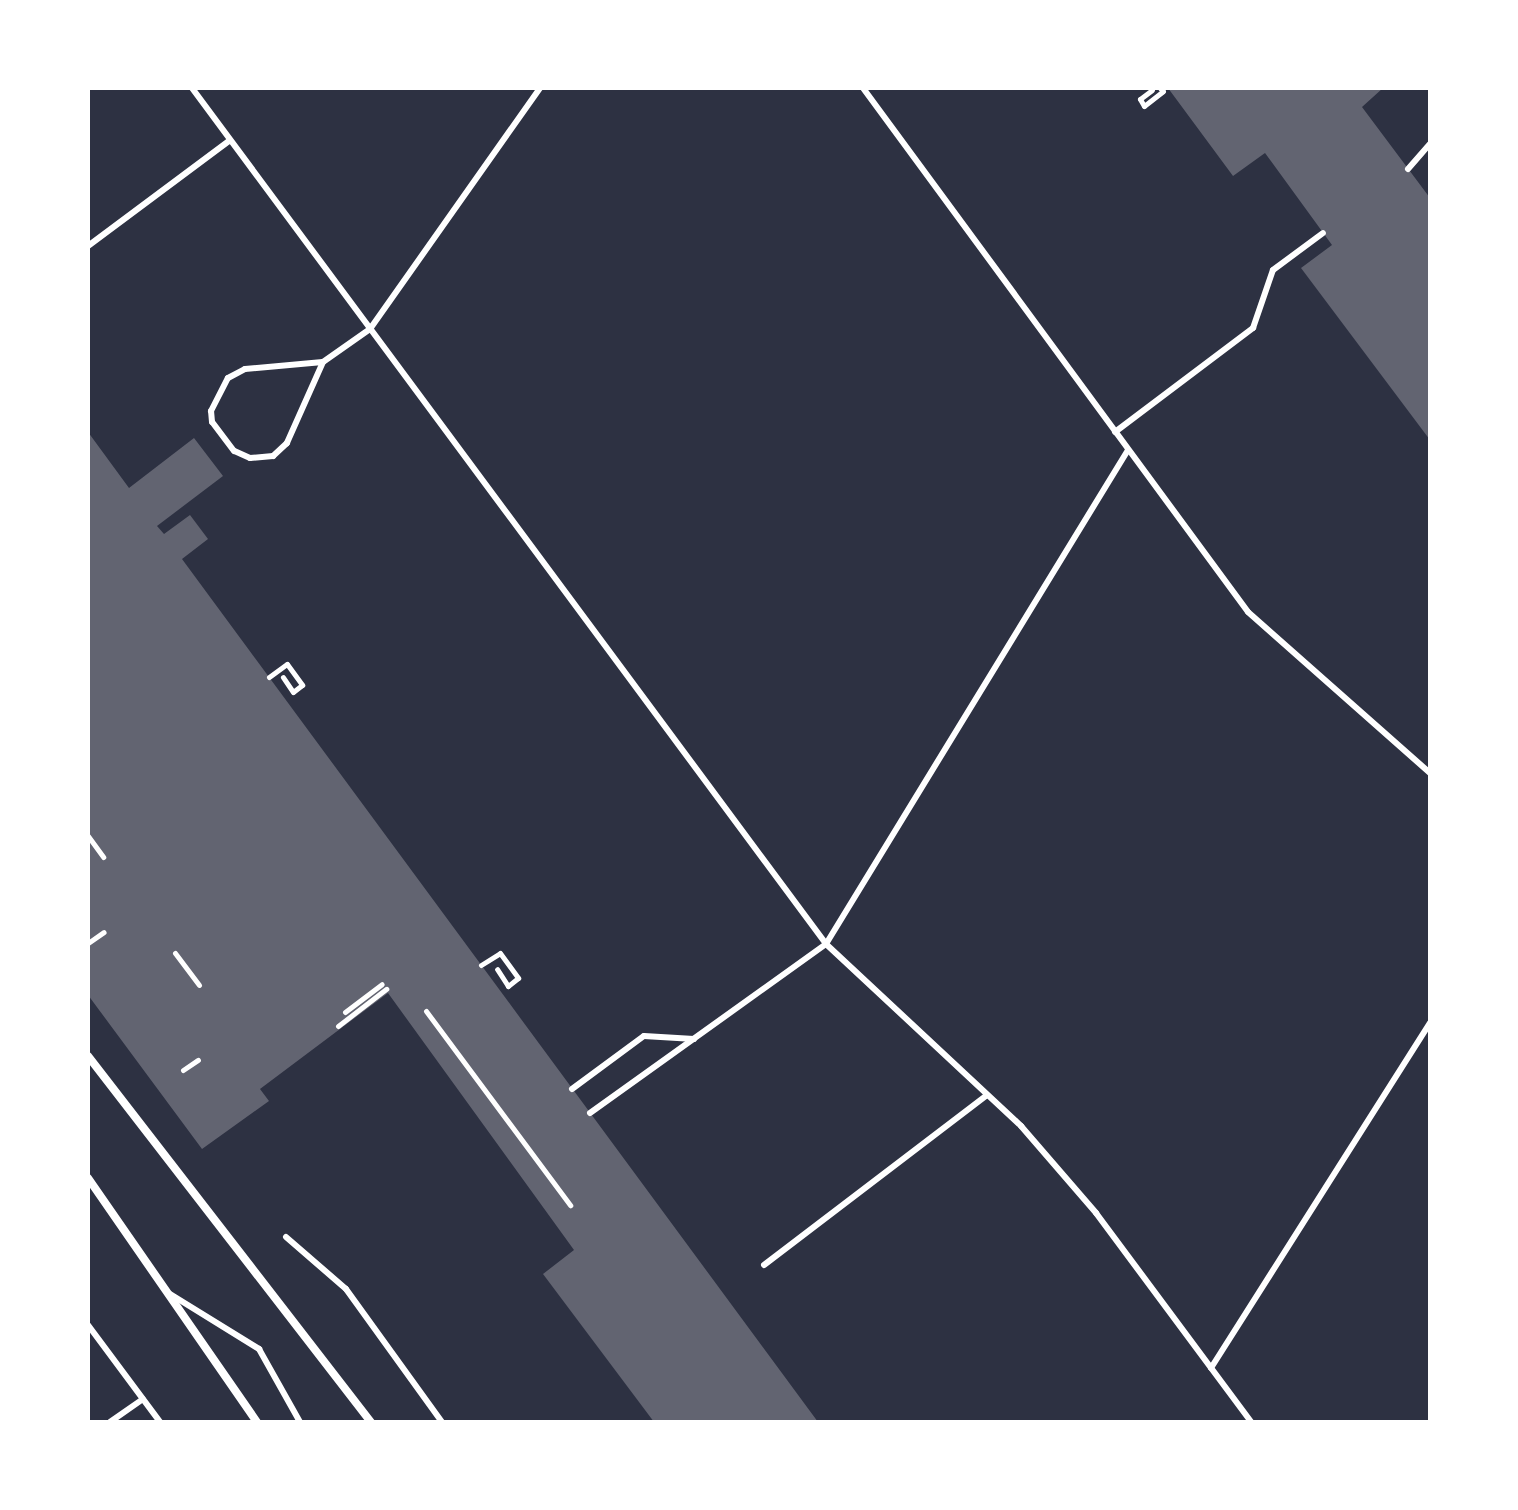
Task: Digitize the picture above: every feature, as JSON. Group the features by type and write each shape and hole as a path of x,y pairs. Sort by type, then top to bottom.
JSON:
{"street":[{"path":"88,1056 267,1293 371,1422"},
{"path":"88,1178 257,1422"}],"lane":[{"path":"192,88 826,944 1021,1126 1096,1213 1251,1422"},
{"path":"323,362 287,443 273,456 250,458 234,451 212,422 211,411 228,378 245,369 323,362 370,329 540,88"},
{"path":"863,88 1248,612 1430,773"},
{"path":"88,246 230,140"},
{"path":"1408,169 1430,144"},
{"path":"1115,432 1253,328 1273,270 1323,233"},
{"path":"590,1113 826,944 1128,450"},
{"path":"1211,1368 1430,1023"},
{"path":"572,1089 644,1036 694,1039"},
{"path":"764,1265 986,1096"},
{"path":"286,1237 346,1289 442,1422"},
{"path":"169,1294 259,1349 300,1422"},
{"path":"88,1325 160,1422"},
{"path":"110,1422 143,1399"}],"path":[{"path":"1152,90 1140,99 1144,106 1162,90"},
{"path":"269,677 287,664 302,685 293,692 283,677"},
{"path":"88,836 103,857"},
{"path":"88,943 104,932"},
{"path":"175,953 199,985"},
{"path":"481,965 500,953 518,978 508,986 497,969"},
{"path":"338,1026 384,987 345,1012"},
{"path":"426,1011 570,1205"},
{"path":"183,1070 198,1060"}],"building":[{"path":"1168,88 1383,88 1362,107 1430,198 1430,440 1301,268 1332,245 1265,153 1233,176"},
{"path":"88,432 129,488 194,438 223,476 157,526 164,534 190,515 208,539 182,559 818,1422 654,1422 543,1274 574,1250 388,993 260,1089 269,1101 202,1149 88,995"}]}
